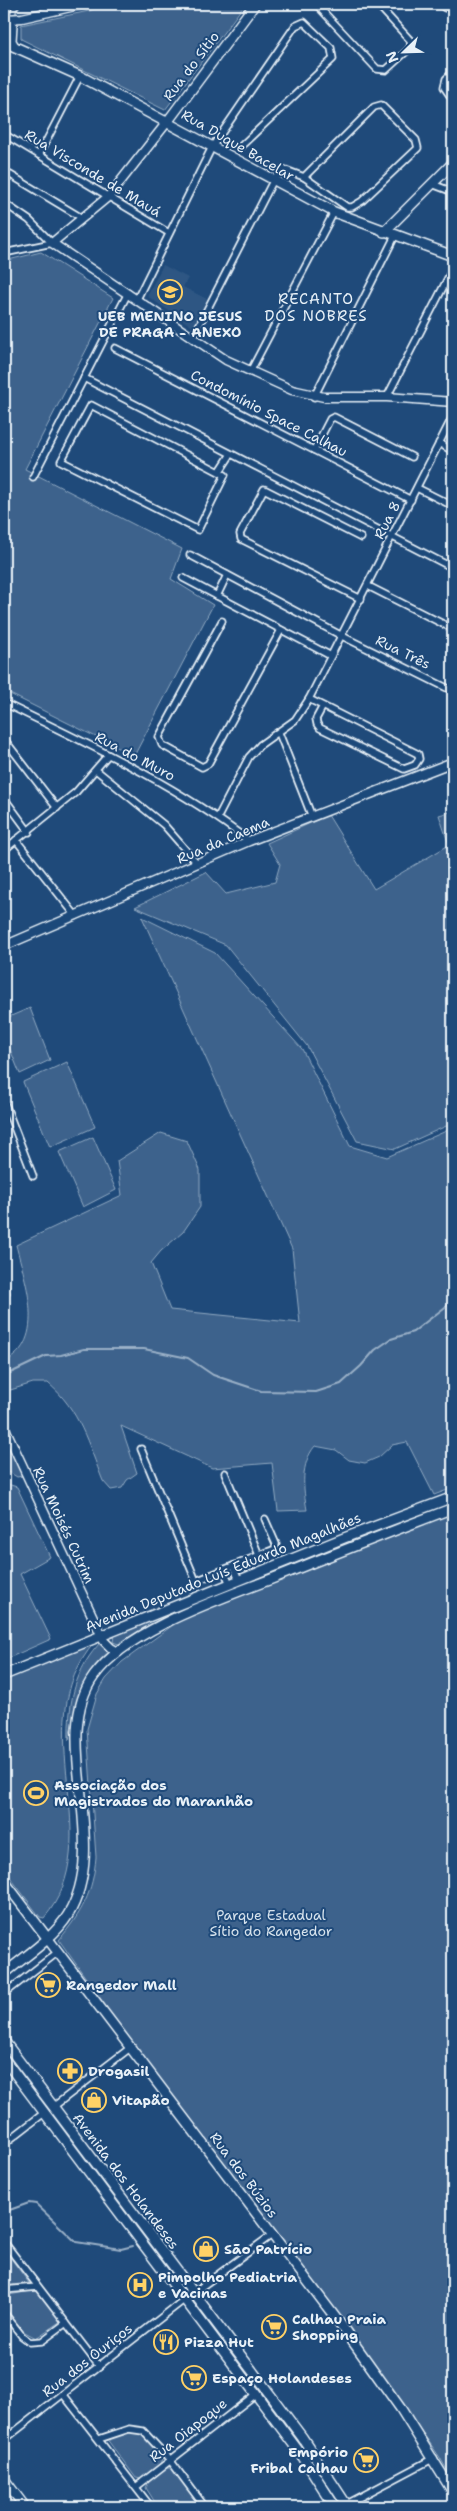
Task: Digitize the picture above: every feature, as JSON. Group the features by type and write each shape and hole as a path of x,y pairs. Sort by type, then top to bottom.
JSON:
{"main road":[{"name":"Rua do Sítio","path":"168,121 255,4"},
{"name":"Rua Duque Bacelar","path":"5,18 8,36 14,46 80,76 168,121 273,181 334,212 453,256"},
{"path":"384,232 453,163"},
{"name":"Avenida Deputado Luís Eduardo Magalhães","path":"4,1675 239,1580 453,1497"},
{"name":"Avenida Deputado Luís Eduardo Magalhães","path":"4,1974 48,1938 62,1923 72,1907 84,1870 85,1839 77,1730 80,1708 92,1678 106,1662 118,1652 176,1616 453,1508"},
{"name":"Rua dos Búzios","path":"4,1881 341,2325 434,2458 453,2492"},
{"name":"Avenida dos Holandeses","path":"4,2042 302,2437 347,2506"},
{"name":"Avenida dos Holandeses","path":"4,2058 303,2457 335,2507"},
{"path":"4,2479 25,2507"},
{"path":"4,2489 18,2507"}],"street":[{"path":"8,4 5,18 22,18 84,4"},
{"path":"316,4 377,69 386,70 411,46 410,40 377,4"},
{"path":"440,4 445,8 453,6"},
{"path":"8,36 14,22 22,18"},
{"path":"137,299 212,147 295,26 304,22 331,48 333,59 239,148"},
{"path":"453,72 446,79 444,88 453,100"},
{"path":"39,155 80,76"},
{"path":"193,337 273,181 283,169 304,177 346,207 352,208 362,201 415,151 418,144 384,107 377,106 304,177"},
{"path":"4,254 52,243 109,196 168,121"},
{"name":"Rua Visconde de Mauá","path":"4,134 169,233"},
{"path":"4,171 82,218"},
{"path":"432,184 453,192"},
{"path":"4,203 29,220 52,243 226,360 250,372 314,397 387,397 453,402"},
{"path":"250,372 334,212"},
{"path":"314,397 395,236"},
{"path":"387,397 453,268"},
{"path":"33,477 128,293"},
{"name":"Condomínio Space Calhau","path":"115,348 411,500"},
{"path":"84,378 215,449 231,454 453,568"},
{"path":"91,405 220,471 226,477 197,531 61,460 91,405"},
{"name":"Rua 8","path":"218,817 249,757 260,744 279,733 295,720 308,699 368,586 453,416"},
{"path":"314,450 330,419 334,417 412,457"},
{"path":"440,443 453,450"},
{"path":"220,471 231,454"},
{"path":"417,488 453,506"},
{"path":"361,538 264,489 240,534 241,539 361,599"},
{"name":"Rua Três","path":"190,555 342,636 453,691"},
{"path":"217,596 227,575"},
{"path":"182,578 331,656"},
{"path":"368,586 453,628"},
{"path":"222,621 159,737 162,745 202,767 208,764 281,630"},
{"path":"308,699 323,706 418,754 419,759 415,765 404,769 320,728 316,724 316,719 323,706"},
{"name":"Rua do Muro","path":"4,703 108,755 218,817 249,842"},
{"path":"279,733 312,817"},
{"path":"4,740 57,808"},
{"path":"4,850 57,808 96,770 108,755"},
{"name":"Rua da Caema","path":"4,946 249,842 453,762"},
{"path":"96,770 164,825 197,864"},
{"path":"4,798 29,832"},
{"path":"16,840 76,916"},
{"path":"4,1101 33,1176"},
{"path":"4,1283 6,1293 4,1296"},
{"name":"Rua Moisés Cutrim","path":"4,1426 102,1635 108,1646 118,1652"},
{"path":"141,1449 195,1580 199,1581 276,1547 266,1519"},
{"path":"225,1473 259,1556"},
{"path":"234,1566 239,1580"},
{"path":"224,1570 230,1584"},
{"path":"4,1994 58,1952"},
{"path":"53,2107 130,2048"},
{"path":"4,2144 44,2113"},
{"path":"193,2293 273,2234"},
{"path":"4,2242 99,2366"},
{"path":"5,2292 38,2287"},
{"name":"Rua dos Ouriços","path":"4,2440 185,2299"},
{"path":"4,2313 22,2336 30,2342 42,2340 66,2323"},
{"path":"63,2394 151,2507"},
{"name":"Rua Oiapoque","path":"136,2487 256,2394"},
{"path":"99,2439 129,2429 144,2431 170,2460 205,2507"},
{"path":"347,2506 434,2458"}],"shaded area":[{"name":"UEB MENINO JESUS DE PRAGA - ANEXO","path":"163,265 188,278 183,287 207,299 193,327 147,296"}],"green space":[{"path":"107,4 245,4 165,110 21,39 21,25 89,11"},
{"path":"41,252 113,298 25,469 182,549 171,579 213,605 134,756 4,691 4,261"},
{"path":"453,811 453,1123 395,1149 357,1141 307,1046 226,945 135,907 206,872 226,894 275,882 280,864 267,843 328,815 374,889 449,845 439,815"},
{"path":"142,917 215,953 302,1049 350,1146 387,1157 453,1128 453,1488 434,1495 407,1442 392,1445 379,1457 365,1463 349,1460 336,1450 315,1446 307,1460 304,1476 307,1510 278,1511 272,1463 212,1468 121,1426 137,1473 127,1480 122,1488 111,1490 103,1481 76,1416 59,1393 48,1383 33,1383 4,1392 4,1362 18,1353 26,1340 30,1326 28,1293 16,1245 122,1195 117,1161 161,1133 187,1141 200,1170 200,1207 183,1232 161,1251 151,1263 170,1310 300,1323 292,1249"},
{"path":"30,1008 50,1060 20,1074 4,1034 4,1019"},
{"path":"67,1062 95,1127 50,1147 23,1082"},
{"path":"93,1137 116,1190 83,1207 59,1152"},
{"path":"4,1438 23,1476 17,1477 4,1469"},
{"path":"4,1483 17,1487 50,1557 20,1574 51,1639 4,1660"},
{"name":"Parque Estadual Sítio do Rangedor","path":"453,1511 453,2480 439,2456 324,2294 134,2046 59,1940 85,1902 94,1870 96,1857 87,1729 97,1694 106,1679 122,1662 180,1620"},
{"path":"161,1617 163,1619 121,1645 113,1642 114,1636"},
{"path":"102,1641 109,1652 92,1671 81,1692 69,1740 70,1713 79,1674 93,1651"},
{"name":"Associação dos Magistrados do Maranhão","path":"94,1643 74,1676 66,1710 65,1746 71,1819 70,1854 62,1887 44,1918 40,1917 4,1869 4,1678"},
{"path":"4,2249 29,2283 4,2286"},
{"path":"36,2290 61,2321 36,2338 23,2331 4,2306 9,2295"},
{"path":"135,2431 143,2434 163,2456 160,2464 141,2479 136,2478 106,2438"},
{"path":"166,2468 173,2468 201,2507 158,2507 146,2488 149,2481"}],"waterway":[{"path":"16,12 20,4"},
{"path":"4,1376 46,1356 61,1355 84,1349 144,1349 188,1358 213,1375 261,1391 316,1392 341,1384 375,1350 391,1339 413,1332 453,1301"},
{"path":"4,2212 29,2203 36,2204 76,2242 121,2249 133,2246"}],"place":[{"name":"UEB MENINO JESUS DE PRAGA - ANEXO","path":"170,292"},
{"name":"Associação dos Magistrados do Maranhão","path":"36,1793"},
{"name":"Rangedor Mall","path":"48,1985"},
{"name":"Drogasil","path":"70,2071"},
{"name":"Vitapão","path":"94,2100"},
{"name":"São Patrício","path":"206,2249"},
{"name":"Pimpolho Pediatria e Vacinas","path":"140,2285"},
{"name":"Calhau Praia Shopping","path":"274,2327"},
{"name":"Pizza Hut","path":"166,2342"},
{"name":"Espaço Holandeses","path":"194,2378"},
{"name":"Empório Fribal Calhau","path":"366,2460"}],"district":[{"name":"RECANTO DOS NOBRES","path":"316,308"}]}
